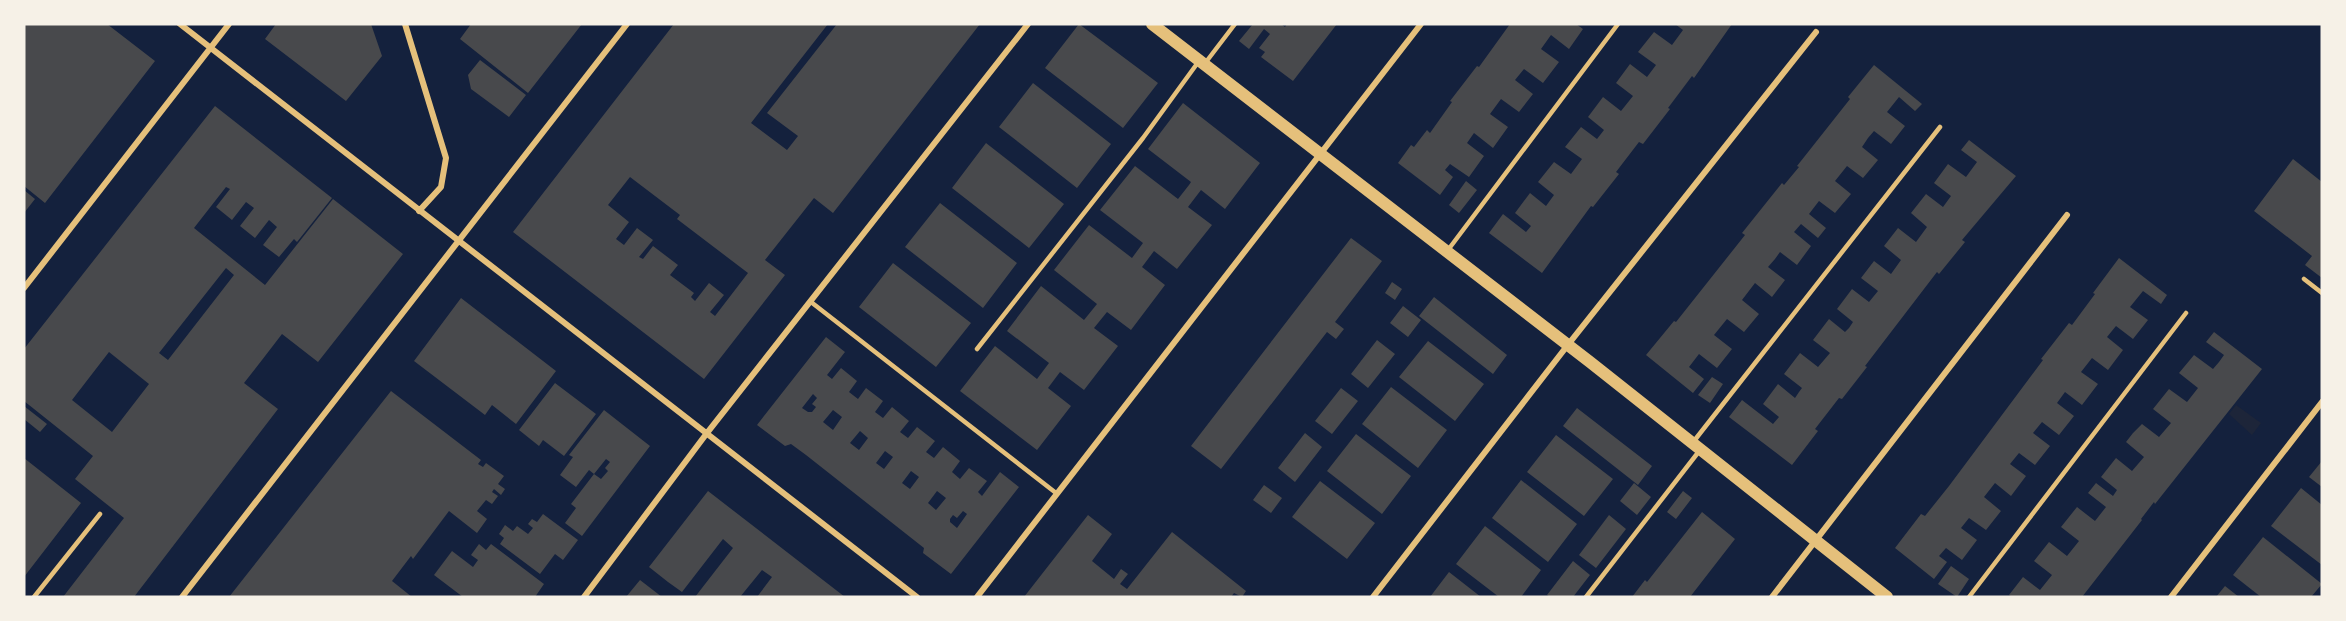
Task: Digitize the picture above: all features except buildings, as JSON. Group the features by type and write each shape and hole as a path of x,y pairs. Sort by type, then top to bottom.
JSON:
{"main road":[{"path":"1152,24 1887,597"}],"street":[{"path":"180,24 917,597"},
{"path":"24,288 229,24"},
{"path":"405,24 446,158 441,187 419,211"},
{"path":"182,597 627,24"},
{"path":"584,597 707,433 1028,24"},
{"path":"977,597 1421,24"},
{"path":"1373,597 1567,346 1816,32"},
{"path":"1772,597 2067,215"},
{"path":"2170,597 2322,402"}],"lane":[{"path":"976,349 1235,24"},
{"path":"1446,253 1618,24"},
{"path":"1586,597 1696,447 1940,127"},
{"path":"2304,279 2322,293"},
{"path":"811,302 1056,494"},
{"path":"1969,597 2186,313"},
{"path":"34,597 100,514"}],"shaded area":[{"path":"2236,405 2261,423 2252,435 2229,414"}]}
